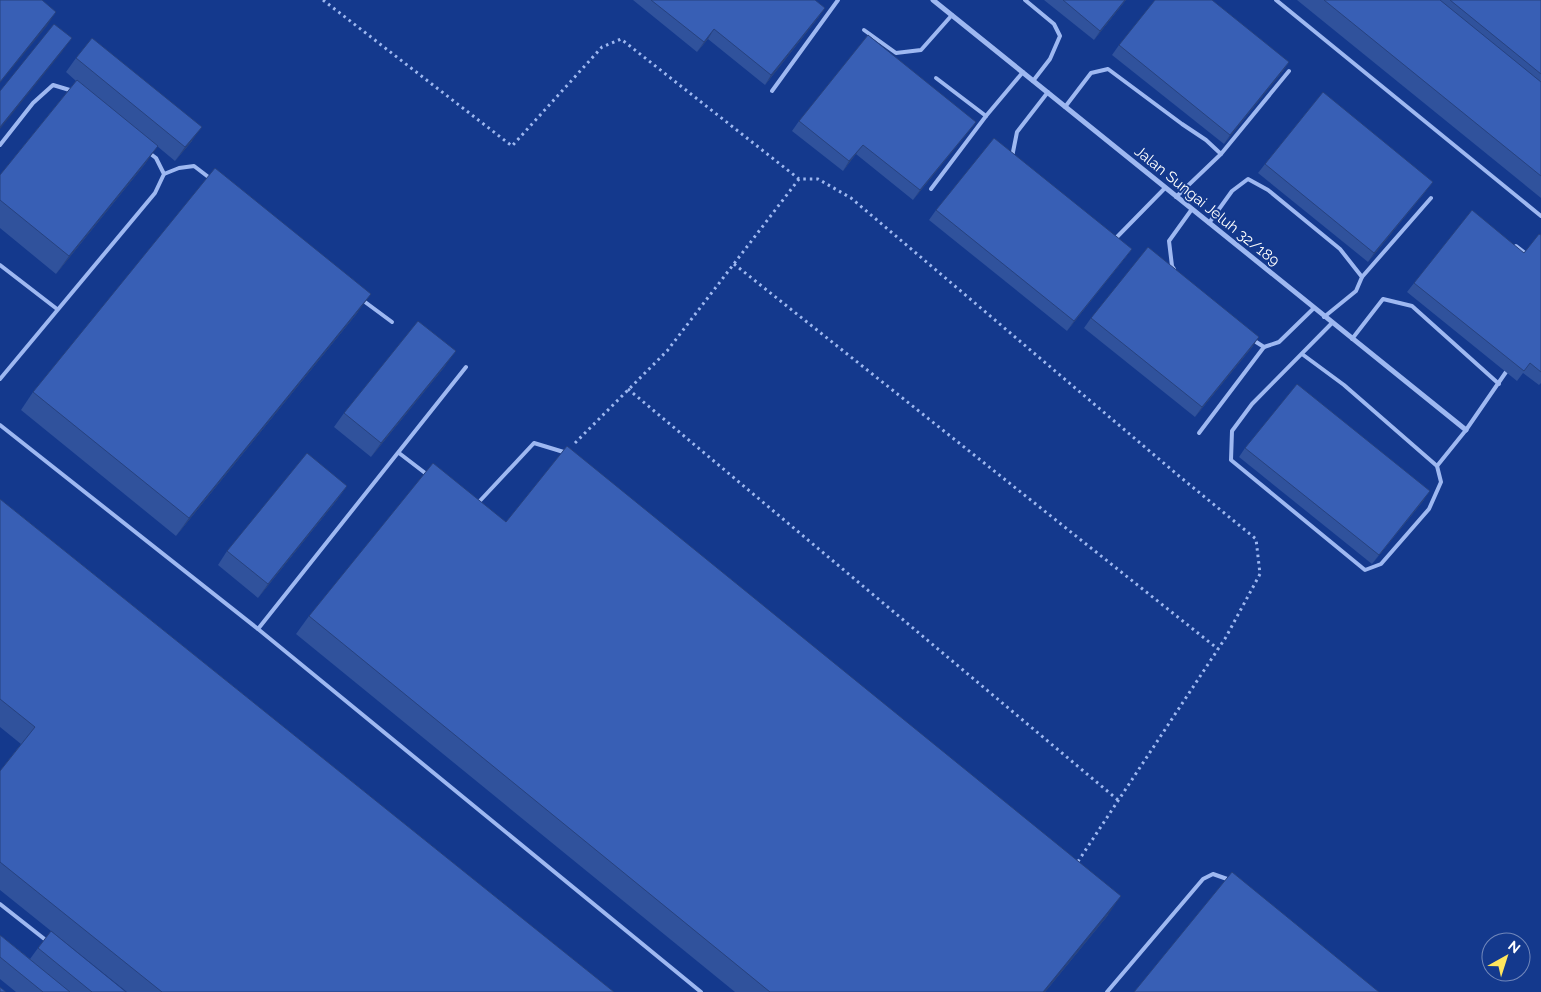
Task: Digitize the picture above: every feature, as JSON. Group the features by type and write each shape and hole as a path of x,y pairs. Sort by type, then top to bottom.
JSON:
{"street":[{"name":"Jalan Sungai Jeluh 32/189","path":"933,0 1466,430"}],"lane":[{"path":"772,91 837,0"},
{"path":"1025,0 1054,24 1060,36 1050,59 1033,80"},
{"path":"1276,0 1541,216"},
{"path":"864,30 896,53 921,50 952,15"},
{"path":"1065,107 1091,73 1108,69 1206,140 1221,154"},
{"path":"1176,197 1221,154 1290,71"},
{"path":"931,189 986,116 1023,72"},
{"path":"936,78 986,116"},
{"path":"0,145 33,103 53,85 73,91 80,97"},
{"path":"1019,163 1012,157 1017,132 1048,92"},
{"path":"140,146 156,158 164,174"},
{"path":"0,379 155,193 164,174 179,168 194,166 217,184"},
{"path":"1209,223 1232,191 1248,179 1268,190 1340,249 1362,276"},
{"path":"1108,234 1116,240 1166,188"},
{"path":"1324,317 1356,291 1362,276 1431,198"},
{"path":"1178,273 1172,266 1169,240 1192,210"},
{"path":"1510,241 1525,253"},
{"path":"0,264 57,309"},
{"path":"360,298 392,322"},
{"path":"1352,339 1383,299 1412,306 1499,384"},
{"path":"1199,433 1264,347 1279,342 1314,308"},
{"path":"1302,354 1344,385 1437,466 1441,482 1429,509 1381,564 1365,570 1231,460 1232,432 1252,404 1332,323"},
{"path":"1248,336 1264,347"},
{"path":"258,629 466,367"},
{"path":"1437,466 1466,430 1506,372"},
{"path":"0,425 258,629 701,992"},
{"path":"473,509 534,443 566,452 573,458"},
{"path":"399,453 436,481"},
{"path":"1107,992 1203,879 1213,874 1228,878 1235,884"},
{"path":"0,904 52,945"}],"path":[{"path":"323,0 512,146 602,47 621,39 799,179 818,180 851,198 1178,476 1256,538 1260,574 1218,649 1077,863"},
{"path":"566,452 667,351 799,179"},
{"path":"734,264 1218,649"},
{"path":"628,389 1118,800"}],"building":[{"path":"0,0 42,0 56,12 0,82"},
{"path":"651,0 815,0 825,8 771,75 714,29 704,42"},
{"path":"1063,0 1125,0 1100,31"},
{"path":"1155,0 1212,0 1289,62 1230,135 1119,45"},
{"path":"1324,0 1440,0 1541,82 1541,176"},
{"path":"1450,0 1541,0 1541,74"},
{"path":"54,24 72,38 0,127 0,91"},
{"path":"868,35 976,122 920,190 863,145 849,161 799,121"},
{"path":"92,38 202,127 185,147 76,58"},
{"path":"77,80 158,146 69,256 0,200 0,175"},
{"path":"1323,92 1433,182 1374,253 1265,164"},
{"path":"994,138 1132,249 1074,321 936,210"},
{"path":"215,168 371,294 189,518 33,392"},
{"path":"1472,210 1524,253 1539,234 1541,235 1541,372 1530,363 1524,371 1414,283"},
{"path":"1148,247 1259,337 1202,407 1091,318"},
{"path":"418,321 456,351 381,443 344,413"},
{"path":"1297,384 1430,491 1379,555 1245,448"},
{"path":"567,446 1121,896 1043,992 770,992 309,616 433,463 506,522"},
{"path":"307,453 347,486 268,584 227,551"},
{"path":"0,499 614,992 162,992 0,862 0,771 35,727 0,699"},
{"path":"1232,872 1379,992 1134,992"},
{"path":"51,931 126,992 92,992 38,948"},
{"path":"0,935 70,992 43,992 0,957"}]}
